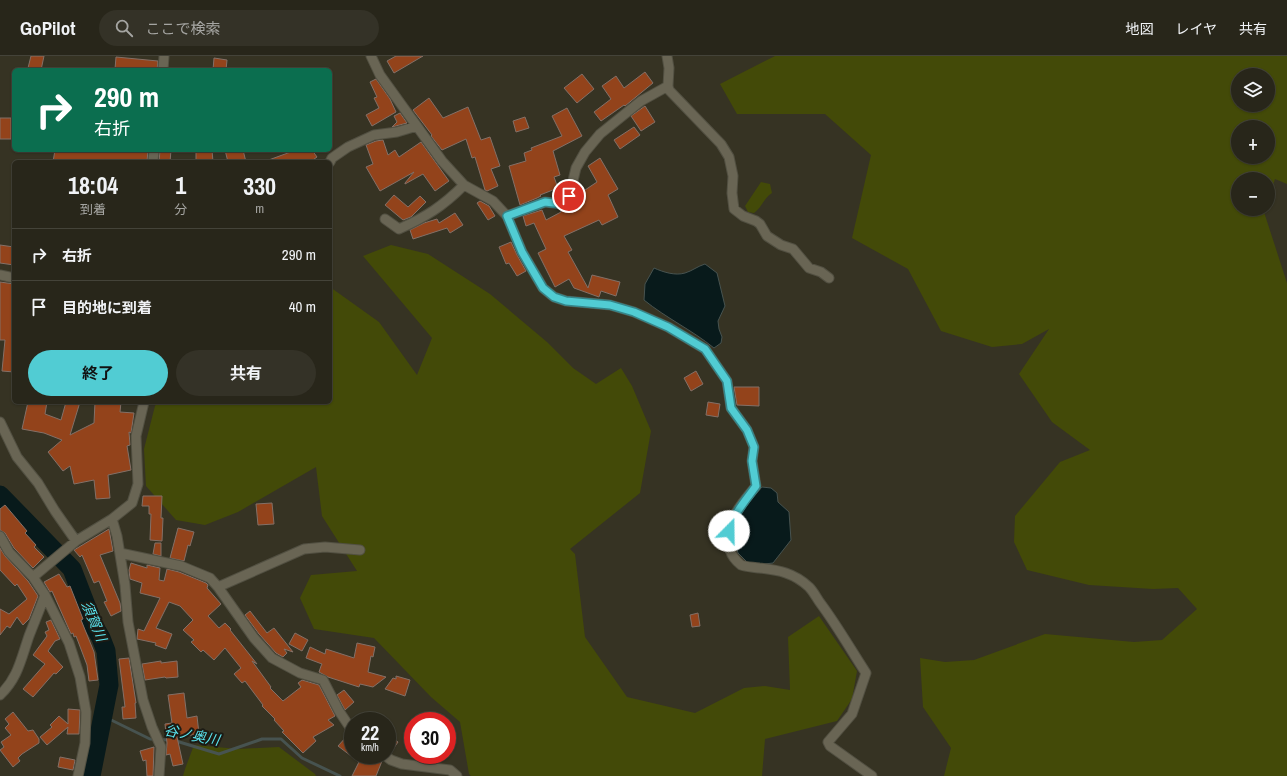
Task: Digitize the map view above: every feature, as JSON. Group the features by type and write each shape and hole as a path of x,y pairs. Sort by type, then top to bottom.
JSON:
{"street":[{"path":"163,68 164,56"},
{"path":"371,56 380,75 442,161 464,185 493,201 507,216 522,252 543,288 554,297 566,301 610,305 634,312 668,327 705,349 727,381 731,408 747,430 754,447 752,461 756,486 738,508 731,522 728,543 730,549 733,556 742,565 774,570 793,575 810,588 840,630 866,673 852,714 828,742 830,746 872,776"},
{"path":"667,56 669,68 669,90 721,144 729,157 734,209 743,216 760,224 767,236 781,245 793,250 809,268 821,272 829,278"},
{"path":"507,216 545,202 562,204 569,196 576,168 585,152 600,134 641,101 668,86"},
{"path":"331,160 348,146 374,134 397,132 417,126"},
{"path":"385,219 399,229 419,220 446,202 464,185"},
{"path":"0,275 12,278"},
{"path":"33,577 76,542 112,520 132,503 138,484 136,436 144,404"},
{"path":"0,422 17,457 38,483 76,542"},
{"path":"112,520 120,553 125,585 128,622 142,693 152,727 161,747 159,776"},
{"path":"0,536 9,552 33,577 45,595 69,643 80,677 86,712 84,743 78,776"},
{"path":"218,587 304,549 325,547 360,550"},
{"path":"120,553 181,566 210,578 254,638 272,658 300,674 323,680 344,718"},
{"path":"0,695 8,687 17,672 45,595"},
{"path":"396,762 402,764 450,770 457,776"}],"green space":[{"path":"775,56 1287,56 1287,184 1275,179 1275,172 1231,172 1231,216 1265,216 1287,283 1287,776 944,776 951,748 923,707 920,658 945,662 974,660 1045,634 1134,642 1162,640 1197,609 1178,588 1153,589 1089,585 1027,570 1014,542 1015,516 1060,462 1090,450 1052,422 1019,374 1049,329 1022,344 992,347 941,331 908,269 852,238 871,155 825,114 737,114 720,84"},
{"path":"761,182 770,184 772,193 754,213 748,212 745,206"},
{"path":"391,245 428,254 490,294 547,342 573,368 596,384 621,368 632,386 651,431 640,493 570,549 575,554 585,637 627,697 695,713 744,688 765,686 790,690 788,637 819,616 857,671 852,699 837,721 765,739 762,776 471,776 469,774 460,722 456,719 456,712 448,712 431,697 374,638 314,629 300,598 311,575 357,571 322,516 316,467 238,512 205,525 176,520 146,486 144,449 156,404 332,404 332,288 379,322 417,375 432,338 363,256"},
{"path":"194,745 238,749 279,747 316,776 183,776"}],"shaded area":[{"path":"705,264 717,273 725,306 718,321 722,337 721,343 714,348 644,300 645,284 654,268 669,273 681,274"},
{"path":"762,487 771,488 777,493 778,502 789,512 791,540 773,563 756,565 748,563 738,553 734,540 737,515"}],"building":[{"path":"31,56 44,56 41,68 28,68"},
{"path":"396,56 423,56 394,73 387,61"},
{"path":"116,57 158,61 157,68 115,68"},
{"path":"214,58 227,60 226,68 213,68"},
{"path":"645,72 653,83 625,106 624,105 601,121 594,112 611,99 602,86 616,76 624,88"},
{"path":"582,74 594,89 577,103 564,88"},
{"path":"376,79 390,99 396,112 372,126 366,115 379,108 374,98 377,97 370,82"},
{"path":"429,98 443,118 468,107 481,140 490,137 500,166 491,169 498,186 487,191 485,190 475,157 472,158 466,139 442,150 431,136 432,135 413,110"},
{"path":"645,106 655,122 641,131 631,116"},
{"path":"567,108 582,136 553,151 560,175 554,177 558,188 520,205 509,166 526,161 524,153 532,150 531,148 562,136 552,116"},
{"path":"400,113 407,123 392,127 397,122 394,116"},
{"path":"525,117 529,128 516,132 513,121"},
{"path":"0,118 11,118 11,139 0,139"},
{"path":"634,127 640,135 620,149 614,140"},
{"path":"383,140 388,155 395,150 399,157 421,142 449,181 435,191 423,174 405,184 414,172 380,191 366,167 373,164 366,145"},
{"path":"55,152 148,152 147,160 53,160"},
{"path":"160,152 171,152 170,160 159,160"},
{"path":"196,152 212,152 213,160 196,160"},
{"path":"226,152 244,152 246,160 228,160"},
{"path":"291,152 313,152 317,157 313,160 269,160"},
{"path":"600,158 618,189 608,195 618,217 602,225 599,220 564,236 572,250 568,252 588,288 592,275 620,282 616,296 601,291 599,297 574,288 569,279 555,287 538,253 546,249 534,223 526,226 523,216 542,210 546,220 561,212 561,210 586,198 582,192 597,182 588,166"},
{"path":"394,195 408,207 420,196 426,202 411,217 403,220 385,205"},
{"path":"480,201 489,206 495,216 488,220 477,203"},
{"path":"455,213 463,225 450,233 447,228 413,239 410,230 424,223 437,219 439,223"},
{"path":"511,242 526,271 517,276 509,263 506,264 499,247"},
{"path":"0,245 12,247 12,265 0,263"},
{"path":"0,282 12,284 12,372 2,371 5,340 0,340"},
{"path":"696,371 703,384 691,391 684,378"},
{"path":"734,387 759,387 759,406 737,405"},
{"path":"708,402 720,404 718,417 706,415"},
{"path":"28,404 47,404 45,414 61,420 65,404 79,404 70,435 94,423 95,404 121,404 120,412 134,413 131,433 129,432 130,445 127,446 131,470 108,475 110,498 96,499 94,480 74,484 70,466 63,471 48,452 62,440 44,433 22,429"},
{"path":"143,496 162,496 162,541 150,540 151,514 149,514 149,506 142,506"},
{"path":"272,503 274,524 258,525 256,504"},
{"path":"5,505 27,531 25,533 36,545 34,547 44,557 33,568 14,548 5,533 0,530 0,509"},
{"path":"178,528 194,532 190,546 188,545 184,561 170,558"},
{"path":"109,529 113,551 100,555 120,603 121,611 111,616 104,602 107,601 99,581 94,583 82,555 80,557 74,550"},
{"path":"155,543 161,543 161,556 153,554"},
{"path":"0,548 5,556 28,581 38,596 29,619 23,625 17,617 10,628 7,626 0,635 0,609 9,614 27,599 17,584 15,586 0,570"},
{"path":"131,563 147,568 147,565 160,568 159,580 164,581 167,569 179,572 206,583 208,585 207,588 221,604 208,616 219,628 225,623 231,629 230,630 257,664 252,661 271,687 270,688 283,701 301,687 298,683 302,680 319,685 335,716 328,720 334,725 313,737 316,741 303,753 282,732 284,731 262,706 263,705 245,681 242,683 234,674 241,668 225,648 214,660 203,650 201,652 191,642 194,640 183,630 193,620 180,606 169,602 156,628 172,634 166,649 155,645 156,643 137,639 138,629 144,631 160,598 140,593 142,583 130,579 129,570"},
{"path":"59,574 67,587 70,586 83,619 81,620 94,652 98,680 89,681 87,665 76,636 74,637 73,633 71,634 52,591 50,592 44,582"},
{"path":"250,611 267,633 274,628 293,652 284,649 287,653 283,657 276,653 245,615"},
{"path":"698,613 700,626 692,627 690,615"},
{"path":"51,620 60,639 55,641 48,651 63,667 56,674 54,673 33,697 23,689 45,664 33,655 47,636 45,632 49,630 46,622"},
{"path":"295,633 308,640 302,651 289,644"},
{"path":"357,643 375,647 373,657 371,656 368,672 386,677 373,687 360,684 359,687 328,677 319,672 322,664 306,658 310,647 325,654 326,649 354,658"},
{"path":"129,658 136,703 136,718 123,719 122,707 125,707 119,659"},
{"path":"161,661 161,663 177,661 178,677 145,680 142,664"},
{"path":"396,676 410,680 405,696 385,689 393,678 396,679"},
{"path":"344,690 354,702 345,710 337,695"},
{"path":"184,693 187,718 197,716 199,734 177,737 183,764 173,766 170,754 166,755 167,743 165,724 172,723 168,695"},
{"path":"68,709 80,710 79,734 67,734 68,727 47,745 40,737 52,727 50,725 59,716 68,724"},
{"path":"13,712 28,731 33,730 39,739 39,743 22,754 18,758 20,761 13,767 0,750 4,747 1,742 11,735 5,728 9,724 5,719"},
{"path":"344,739 344,751 338,746"},
{"path":"154,747 153,776 147,776 146,760 143,761 140,751"},
{"path":"60,757 75,760 73,770 58,767"},
{"path":"358,764 381,764 376,776 352,776"}],"waterway":[{"name":"須賀川","path":"0,495 72,569 94,626 106,651 109,685 91,776"},
{"name":"谷ノ奥川","path":"103,716 150,739 170,740"},
{"name":"谷ノ奥川","path":"176,741 219,754 262,739 281,739 302,758 340,776"}],"route":[{"path":"569,196 562,204 545,202 507,216 522,252 543,288 554,297 566,301 610,305 634,312 668,327 705,349 727,381 731,408 747,430 754,447 752,461 756,486 738,508 731,522 729,531"}]}
